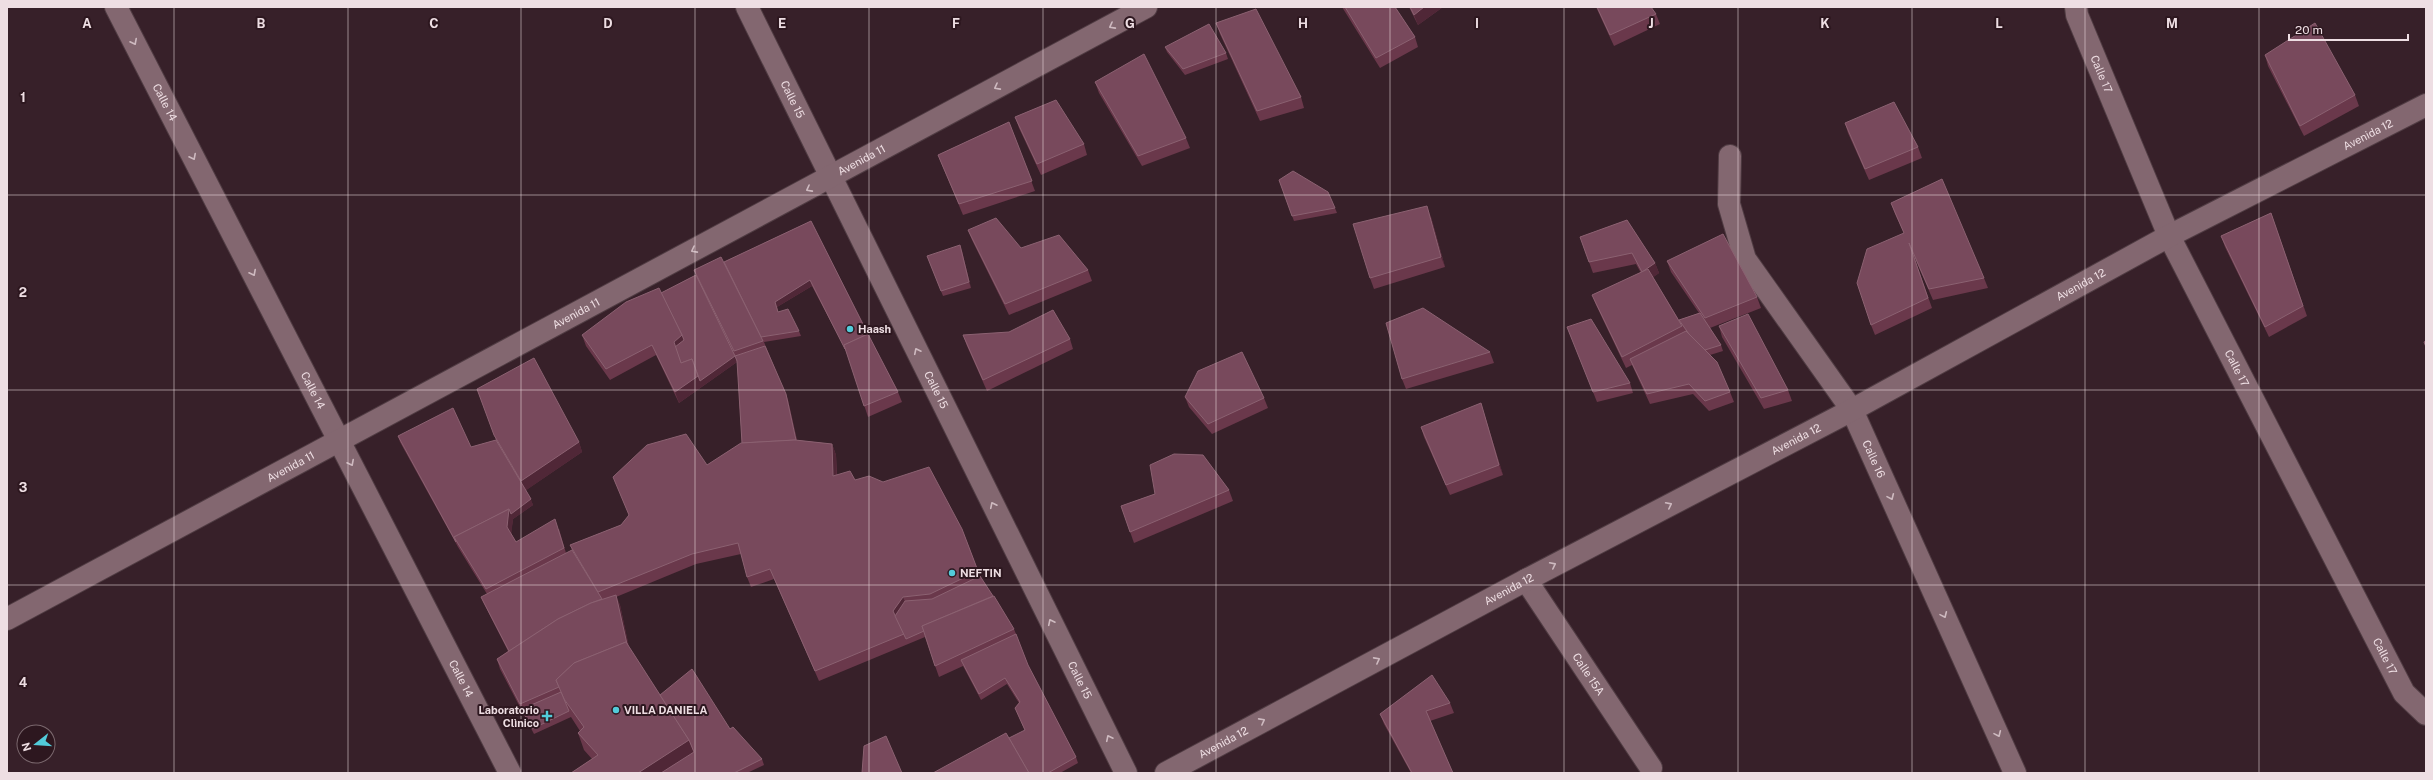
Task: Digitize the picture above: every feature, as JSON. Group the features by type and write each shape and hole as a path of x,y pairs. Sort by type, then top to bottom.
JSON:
{"street":[{"name":"Calle 14","path":"116,7 510,773"},
{"name":"Calle 15","path":"747,7 1126,773"},
{"name":"Avenida 11","path":"7,619 1146,7"},
{"name":"Calle 17","path":"2076,7 2077,14 2169,236 2404,693 2426,714"},
{"name":"Avenida 12","path":"1166,773 1526,580 1852,410 2169,236 2426,105"},
{"name":"Calle 16","path":"1730,156 1729,204 1745,259 1852,410 2015,773"},
{"name":"Calle 15A","path":"1526,580 1651,768"}],"building":[{"path":"1345,7 1395,7 1415,37 1376,58"},
{"path":"1410,7 1424,7 1414,15"},
{"path":"1597,7 1651,7 1656,14 1610,35"},
{"path":"1256,9 1301,97 1257,111 1216,23"},
{"path":"2315,23 2355,95 2300,126 2265,55"},
{"path":"1209,24 1226,53 1183,69 1165,47"},
{"path":"1144,54 1186,138 1138,156 1095,82"},
{"path":"1056,100 1084,144 1037,164 1015,117"},
{"path":"1894,102 1918,147 1865,169 1845,123"},
{"path":"1009,122 1032,181 959,204 938,155"},
{"path":"1293,171 1328,192 1335,208 1292,216 1279,180"},
{"path":"1942,179 1984,278 1929,289 1909,243 1928,298 1871,325 1857,283 1867,249 1904,233 1891,203"},
{"path":"1427,206 1441,257 1370,278 1353,224"},
{"path":"2271,213 2303,306 2265,327 2221,236"},
{"path":"996,218 1021,248 1059,235 1088,270 1005,304 968,230"},
{"path":"1627,220 1655,263 1642,272 1632,253 1589,262 1580,237"},
{"path":"811,221 868,334 844,345 845,349 810,280 775,302 778,312 788,309 799,331 761,337 724,262"},
{"path":"1723,234 1757,297 1705,318 1667,261"},
{"path":"960,245 969,282 941,291 927,256"},
{"path":"721,257 763,341 734,351 694,270"},
{"path":"1648,269 1682,326 1622,357 1592,295"},
{"path":"696,275 735,356 700,381 692,359 681,363 675,347 684,340 661,293"},
{"path":"659,288 682,335 674,342 681,363 692,359 698,376 675,392 652,345 606,369 582,335 626,302"},
{"path":"1423,308 1490,352 1402,379 1386,323"},
{"path":"1053,310 1070,339 983,380 963,335 1009,332"},
{"path":"1700,313 1721,345 1705,350 1689,334 1679,320"},
{"path":"1748,314 1788,390 1761,398 1719,326"},
{"path":"1591,319 1630,383 1593,392 1567,327"},
{"path":"1686,331 1717,362 1730,392 1705,401 1689,384 1647,394 1630,359"},
{"path":"868,334 898,392 864,406 844,345"},
{"path":"765,346 786,394 796,440 742,443 737,361 735,356"},
{"path":"1242,352 1264,398 1208,424 1185,397 1198,371"},
{"path":"534,358 579,442 521,481 494,435 477,389"},
{"path":"1481,403 1499,465 1446,485 1421,427"},
{"path":"453,408 471,447 496,440 531,499 511,514 509,509 454,537 456,542 398,436"},
{"path":"686,434 707,465 741,443 795,440 832,444 833,476 850,471 855,480 869,476 883,482 929,467 962,529 978,571 930,594 903,597 893,611 904,634 815,671 770,569 747,577 738,543 692,554 598,592 570,545 621,525 629,515 613,477 647,445"},
{"path":"1174,454 1203,455 1229,490 1130,532 1121,506 1155,494 1150,465"},
{"path":"509,509 507,527 516,542 555,519 564,548 486,589 454,537"},
{"path":"572,550 602,599 558,619 509,651 481,597"},
{"path":"980,576 993,596 922,626 924,631 906,639 895,616 905,601 932,599"},
{"path":"616,595 627,644 626,642 574,663 556,680 559,687 520,704 497,659 558,619 591,603"},
{"path":"994,596 1014,629 935,666 922,626"},
{"path":"1016,634 1028,665 1076,757 1048,773 1029,773 1009,738 1025,730 1015,708 1020,702 1005,678 979,694 961,660"},
{"name":"VILLA DANIELA","path":"626,642 689,740 638,773 571,773 598,755 578,733 584,727 564,699 556,680 574,663"},
{"path":"692,669 730,729 733,727 762,759 734,773 661,773 694,752 689,740 660,695"},
{"path":"1432,675 1450,703 1426,711 1453,773 1412,773 1380,714"},
{"name":"Laboratorio Clìnico","path":"561,692 569,711 532,729 522,709"},
{"path":"1006,733 1029,773 933,773"},
{"path":"886,736 902,773 862,773 864,746"}],"place":[{"name":"Haash","path":"850,329"},
{"name":"NEFTIN","path":"952,573"},
{"name":"VILLA DANIELA","path":"616,710"},
{"name":"Laboratorio Clìnico","path":"547,716"}]}
